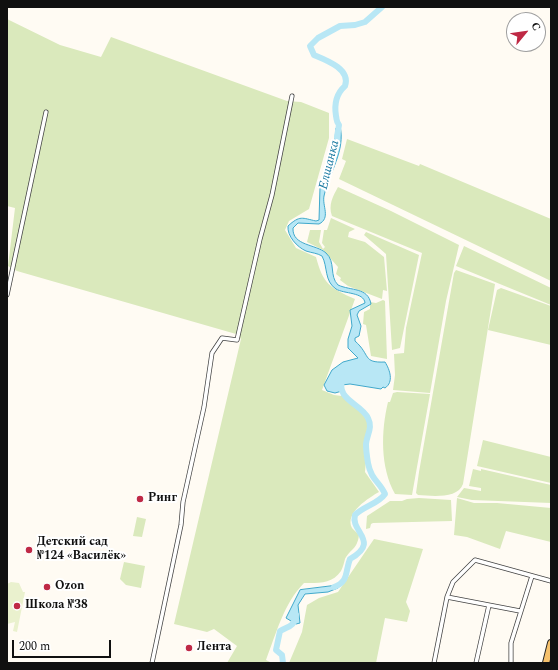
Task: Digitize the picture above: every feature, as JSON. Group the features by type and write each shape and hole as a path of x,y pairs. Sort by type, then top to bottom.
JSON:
{"main road":[{"path":"546,663 551,643"}],"street":[{"path":"152,663 181,525 183,502 204,407 212,353 222,338 237,340 260,239 272,195 292,96"},
{"path":"7,295 46,112"},
{"path":"434,663 447,597 453,582 475,560 551,582"},
{"path":"511,663 511,643 532,576"},
{"path":"447,597 520,611"},
{"path":"476,663 489,605"}],"green space":[{"path":"7,19 60,45 101,57 111,37 287,101 301,102 329,113 329,138 309,209 289,221 285,230 296,248 316,257 322,273 329,284 339,292 355,299 322,390 334,395 342,396 365,416 369,425 365,472 379,492 359,506 352,517 350,522 352,528 359,535 358,540 357,544 347,555 341,571 329,581 320,583 304,583 291,600 281,619 266,660 272,663 227,663 237,646 214,629 207,632 174,624 241,339 236,334 17,271 8,266 15,208 7,206"},
{"path":"347,139 419,166 420,164 551,219 551,281 339,179 346,161 342,159"},
{"path":"338,187 391,211 459,245 446,301 430,393 393,390 395,375 394,354 404,353 406,328 422,253 332,216 331,204"},
{"path":"331,218 355,229 349,232 348,237 365,242 384,257 387,291 383,290 382,299 348,286 340,280 341,278 336,274 338,267 323,250 307,242 310,230 321,230 319,242 323,249 325,247 322,243 324,230 327,230"},
{"path":"366,232 419,255 400,348 392,350 386,254 364,235"},
{"path":"464,246 551,288 551,305 456,266"},
{"path":"456,270 495,284 463,484 456,492 444,496 418,495 416,493 419,472 454,273"},
{"path":"501,288 551,306 551,345 488,330 497,290"},
{"path":"383,300 385,301 387,359 371,356 366,325 363,324 364,312 370,309 370,302 376,303"},
{"path":"393,393 430,394 412,495 395,494 390,483 384,461 383,437 388,402 390,402"},
{"path":"483,440 551,457 551,483 477,466"},
{"path":"473,469 481,471 481,469 551,485 551,503 472,500 457,497 464,488 481,491 481,488 469,486"},
{"path":"419,498 451,500 452,521 373,523 371,524 370,528 366,529 367,516 390,501 402,501"},
{"path":"457,498 474,503 497,503 551,508 551,542 506,531 500,549 467,537 454,535"},
{"path":"137,517 146,519 142,537 133,536"},
{"path":"374,539 423,549 406,602 410,611 407,622 385,618 376,663 289,663 302,632 307,605 319,598 338,592"},
{"path":"124,562 145,566 141,588 126,585 120,579"},
{"path":"11,582 19,583 23,592 25,592 17,632 13,631 15,622 7,624 7,584"}],"water":[{"path":"340,126 341,144 339,153 324,196 325,218 319,224 298,223 293,228 294,234 296,238 305,244 326,253 331,261 335,281 338,285 363,292 369,299 371,304 359,311 357,315 361,326 359,336 355,338 355,341 367,357 373,361 385,362 390,372 390,383 385,388 383,387 381,389 350,384 342,385 342,391 335,393 327,391 324,385 332,370 343,362 358,358 348,348 348,339 352,326 350,310 365,303 364,299 357,295 340,291 332,286 328,278 322,256 299,247 289,234 288,226 295,220 301,218 316,221 319,220 320,187 326,177 326,167 334,149 336,128 338,130"},
{"path":"340,585 338,588 328,592 305,594 298,605 300,623 296,624 286,618 300,590"}],"waterway":[{"name":"Елшанка","path":"337,137 339,125 335,107 338,96 345,86 346,80 341,70 331,63 314,55 310,46 318,38 340,26 355,25 365,22 382,7"},
{"name":"Елшанка","path":"334,587 342,582 346,576 350,559 359,553 363,547 364,542 356,527 355,515 362,509 379,500 385,494 369,469 366,444 370,428 368,418 360,408 345,396 341,385 343,377"},
{"name":"Елшанка","path":"283,663 282,655 276,650 280,631 292,624 296,615"}],"place":[{"name":"Ринг","path":"140,499"},
{"name":"Детский сад №124 «Василёк»","path":"29,550"},
{"name":"Ozon","path":"47,587"},
{"name":"Школа №38","path":"17,606"},
{"name":"Лента","path":"189,648"}]}
